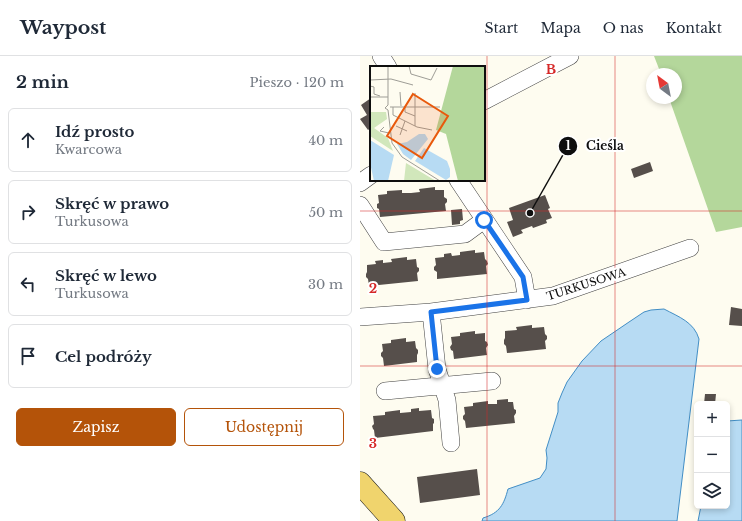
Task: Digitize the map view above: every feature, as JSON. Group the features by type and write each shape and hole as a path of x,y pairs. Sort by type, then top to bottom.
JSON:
{"main road":[{"path":"361,486 394,521"}],"street":[{"path":"381,56 387,66"},
{"path":"485,100 570,56"},
{"path":"360,183 370,176"},
{"path":"459,181 523,277 527,300"},
{"path":"360,206 384,242 464,234 484,220"},
{"name":"TURKUSOWA","path":"360,317 431,312 553,296 690,248"},
{"path":"431,312 437,369 447,400 451,443"},
{"path":"385,391 492,381"}],"green space":[{"path":"654,56 742,56 742,227 716,232 671,104 682,104 682,68 659,68"}],"water":[{"path":"664,309 690,324 697,333 699,339 677,521 482,521 483,518 497,511 505,499 508,489 540,478 546,469 546,450 558,412 558,403 567,382 582,361 601,341 644,312"},
{"path":"742,420 742,521 698,521 700,509 730,509 730,421"}],"building":[{"path":"370,99 370,129 368,130 360,119 367,115 361,105"},
{"path":"650,162 653,171 634,178 631,169"},
{"path":"435,187 435,190 444,190 444,197 447,199 445,204 446,211 380,217 379,209 377,208 377,204 379,203 378,195 387,194 387,191 402,190 402,193 420,192 419,189"},
{"path":"545,195 550,208 548,209 552,218 546,220 547,223 521,230 523,233 513,237 507,222 513,220 509,208"},
{"path":"462,209 463,220 460,221 460,224 452,225 451,210"},
{"path":"475,250 475,253 484,252 485,259 488,264 486,266 487,274 437,279 437,272 434,270 436,265 435,258 444,257 444,254 451,253 452,256 460,255 460,252"},
{"path":"407,257 407,260 416,259 417,267 419,268 417,273 418,281 369,286 368,279 366,277 367,265 376,264 375,261 383,260 383,263 392,262 391,259"},
{"path":"731,307 742,309 742,326 729,325"},
{"path":"532,325 532,328 544,327 545,334 547,336 545,341 546,349 507,353 506,346 504,344 505,331 517,330 516,327"},
{"path":"475,331 475,334 485,333 485,341 488,345 486,348 487,355 454,359 453,351 450,347 452,344 451,337 460,336 460,333"},
{"path":"406,338 406,342 415,341 416,348 418,350 417,362 384,366 383,358 381,356 383,351 382,344 391,343 391,340"},
{"path":"705,394 716,394 715,401 704,401"},
{"path":"508,399 508,402 513,402 514,409 516,410 514,416 515,423 466,428 465,421 463,419 465,414 464,407 473,406 473,403 488,401 488,404 497,404 497,400"},
{"path":"419,408 419,411 431,410 432,418 434,419 433,431 375,438 372,426 374,424 373,416 385,415 385,412 400,410 400,413 411,412 411,409"},
{"path":"477,469 480,495 420,503 417,477"}],"place":[{"name":"Cieśla","path":"530,213"}],"route":[{"path":"437,369 431,312 527,300 523,277 484,220"}]}
